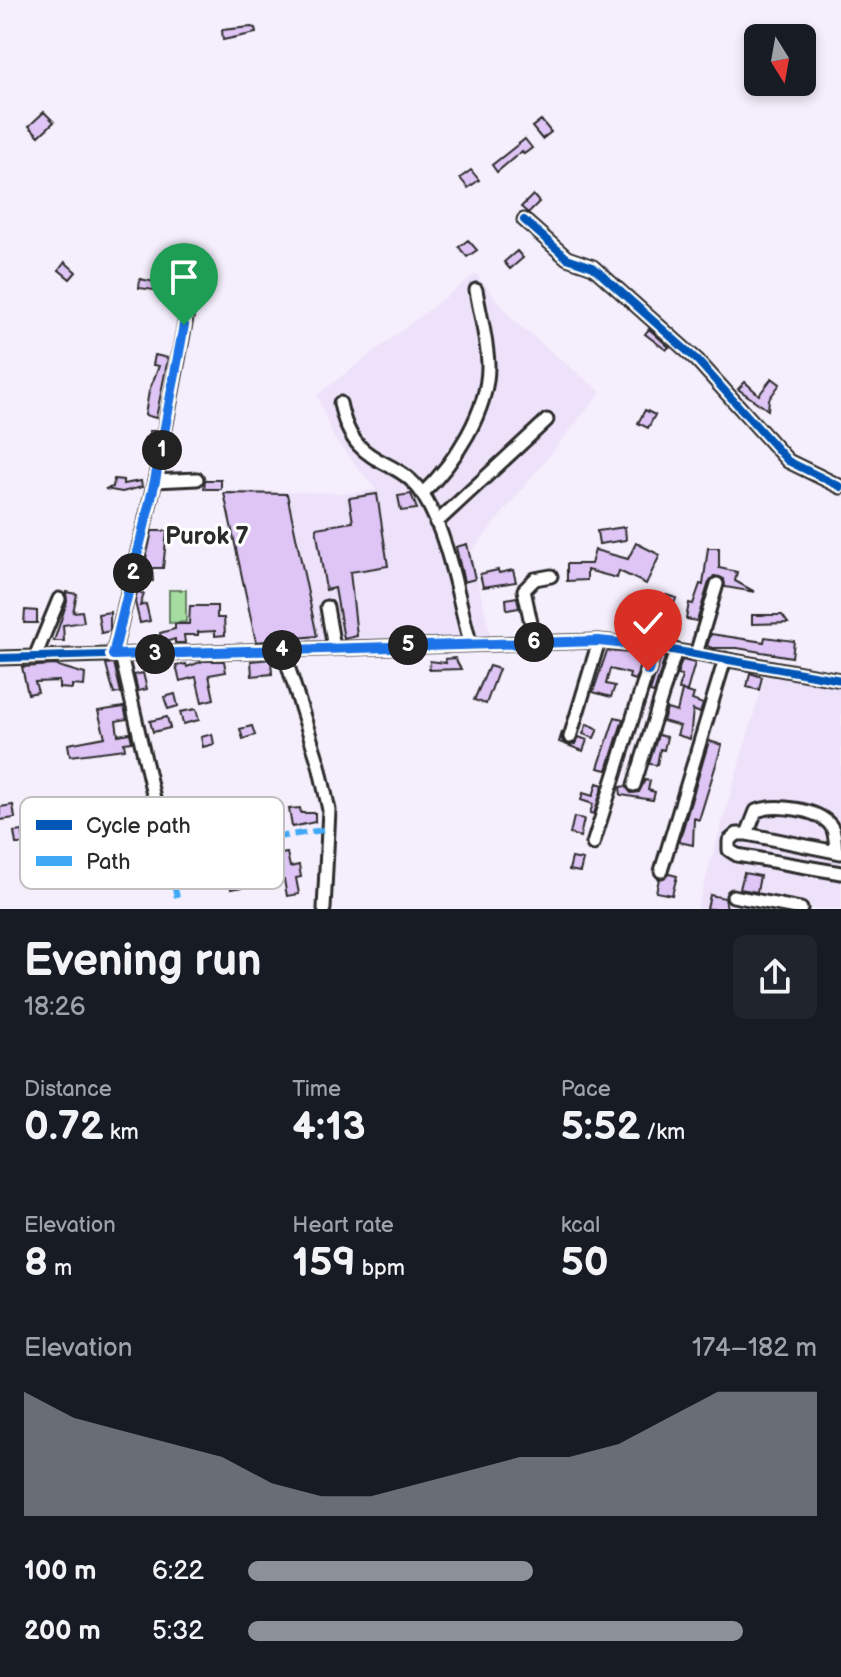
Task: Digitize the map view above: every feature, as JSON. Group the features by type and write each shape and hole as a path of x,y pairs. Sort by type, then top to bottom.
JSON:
{"street":[{"path":"524,220 567,258 593,267 697,360 788,461 841,487"},
{"path":"422,494 452,460 485,394 488,362 476,290"},
{"path":"153,797 117,655 155,481 191,292"},
{"path":"340,403 350,438 422,494 436,523 470,642"},
{"path":"436,523 547,420"},
{"path":"155,481 197,479"},
{"path":"535,642 524,590 535,579 551,576"},
{"path":"696,654 717,584"},
{"path":"35,657 46,623 59,599"},
{"path":"327,607 334,648"},
{"path":"570,737 599,641"},
{"path":"0,658 470,642 599,641 676,650 841,680"},
{"path":"593,844 655,647"},
{"path":"283,650 319,765 329,810 324,909"},
{"path":"634,785 676,650"},
{"path":"661,871 725,659"},
{"path":"747,834 756,811 779,808 820,817 829,823 838,852 737,834 729,841 732,853 841,873"},
{"path":"733,896 755,905 801,909"}],"shaded area":[{"path":"476,274 516,323 601,392 471,552 491,638 257,649 223,491 350,493 376,490 333,437 317,395"},
{"path":"766,672 841,684 841,909 697,909"}],"green space":[{"path":"169,590 186,590 186,622 169,623"}],"building":[{"path":"255,28 256,33 223,40 222,30"},
{"path":"44,112 54,122 39,136 29,126"},
{"path":"541,120 551,132 542,139 532,127"},
{"path":"525,139 532,148 524,154 522,151 497,172 492,165"},
{"path":"471,170 479,180 468,188 460,178"},
{"path":"533,195 539,202 528,213 521,207"},
{"path":"468,240 477,250 467,257 459,247"},
{"path":"183,248 197,252 190,269 174,262"},
{"path":"517,251 523,258 510,269 504,262"},
{"path":"65,262 76,272 70,279 59,270"},
{"path":"140,279 155,282 154,290 139,288"},
{"path":"649,329 669,347 666,350 645,334"},
{"path":"155,355 168,358 156,418 145,415 149,391 159,366 153,365"},
{"path":"772,378 780,384 769,399 768,410 738,389 745,382 759,395"},
{"path":"645,410 655,415 648,428 638,423"},
{"path":"149,431 156,431 152,453 146,453 145,438 150,438"},
{"path":"114,479 123,480 123,484 141,481 142,487 122,492 105,489 113,487"},
{"path":"205,480 221,480 221,489 204,489"},
{"path":"224,493 287,494 317,636 256,642"},
{"path":"377,494 388,566 350,572 357,636 344,639 335,588 326,590 316,528 353,522 349,498"},
{"path":"411,494 417,509 401,511 398,496"},
{"path":"625,527 626,540 599,544 597,531"},
{"path":"152,531 167,531 163,568 152,568 153,581 141,582"},
{"path":"636,543 660,555 646,584 619,571 617,578 587,570 587,580 567,581 567,564 591,564 595,550 628,559"},
{"path":"467,544 475,579 464,582 456,547"},
{"path":"708,548 719,548 719,568 737,572 735,581 755,592 725,587 724,579 714,576 709,582 697,621 686,619 689,603 693,604 700,584 703,585"},
{"path":"498,570 499,573 513,570 516,582 483,587 480,574"},
{"path":"66,592 77,594 73,612 82,611 84,622 63,625 64,641 54,641 67,602"},
{"path":"137,592 144,594 140,606 146,604 150,621 140,623 135,602"},
{"path":"666,595 676,598 672,611 662,608"},
{"path":"517,597 519,608 507,610 506,599"},
{"path":"190,606 217,606 217,618 224,618 225,635 215,636 215,631 198,632 198,635 184,635 185,643 175,643 175,639 162,643 160,633 175,629 175,624 189,624"},
{"path":"635,609 661,615 655,629 633,622"},
{"path":"25,610 37,611 37,623 24,623"},
{"path":"110,612 110,631 101,633 98,614"},
{"path":"752,615 782,615 788,623 752,624"},
{"path":"711,634 764,642 765,637 794,641 792,657 737,648 712,648 707,646"},
{"path":"607,651 642,654 636,680 629,678 630,674 610,669 606,684 615,686 611,697 593,692"},
{"path":"661,657 665,657 654,693 650,692"},
{"path":"455,658 461,669 429,670 430,661 446,663 445,659"},
{"path":"271,659 272,674 252,676 251,661"},
{"path":"682,660 695,663 687,691 679,690 682,676 677,675"},
{"path":"203,661 224,661 226,672 209,675 214,699 202,702 196,677 180,681 176,666 186,664 187,667"},
{"path":"114,663 121,693 114,694 106,664"},
{"path":"55,665 85,674 84,686 59,688 59,681 35,682 38,692 28,694 22,667"},
{"path":"489,666 499,669 486,704 474,700"},
{"path":"143,673 147,689 138,691 134,675"},
{"path":"750,673 762,677 759,690 747,687"},
{"path":"682,691 694,694 692,700 703,704 700,713 693,710 690,739 677,735 680,726 663,721 667,709 677,712"},
{"path":"175,694 178,706 168,709 164,697"},
{"path":"124,707 127,719 116,721 118,735 130,733 132,742 124,743 125,749 70,756 68,744 105,737 98,711"},
{"path":"196,709 199,720 183,724 180,712"},
{"path":"167,717 170,728 153,732 150,721"},
{"path":"615,717 623,719 607,770 598,768"},
{"path":"587,724 598,729 594,738 583,734"},
{"path":"252,726 255,735 243,739 240,729"},
{"path":"212,734 214,744 203,747 201,737"},
{"path":"658,735 667,737 664,750 660,749 657,765 649,764"},
{"path":"579,737 587,740 583,751 567,745 575,744"},
{"path":"709,741 722,745 699,820 694,818 693,845 679,842"},
{"path":"645,780 650,781 648,790 655,792 653,800 621,795 620,787 626,786 631,793 639,792"},
{"path":"597,783 603,785 594,814 590,813 593,804 581,800 583,793 593,796"},
{"path":"13,805 15,818 0,820 0,807"},
{"path":"300,808 301,813 315,813 315,822 292,827 289,809"},
{"path":"574,817 584,819 580,837 570,834"},
{"path":"20,831 20,844 16,844 14,832"},
{"path":"287,853 290,867 299,865 301,877 296,878 299,894 287,896 284,854"},
{"path":"572,858 583,860 580,872 569,870"},
{"path":"744,873 760,876 757,892 740,889"},
{"path":"669,874 677,876 672,895 656,892 659,879"},
{"path":"710,895 725,898 727,909 707,909"}],"marked path":[{"path":"284,836 329,829"},
{"path":"175,889 177,897"}],"cycle path":[{"path":"524,220 567,258 593,267 697,360 788,461 841,487"},
{"path":"113,655 155,481 191,292"},
{"path":"0,658 599,641 655,647 841,680"}],"district":[{"name":"Purok 7","path":"207,536"}],"route":[{"path":"184,325 155,481 113,655 470,642 599,641 655,647 648,671"}]}
